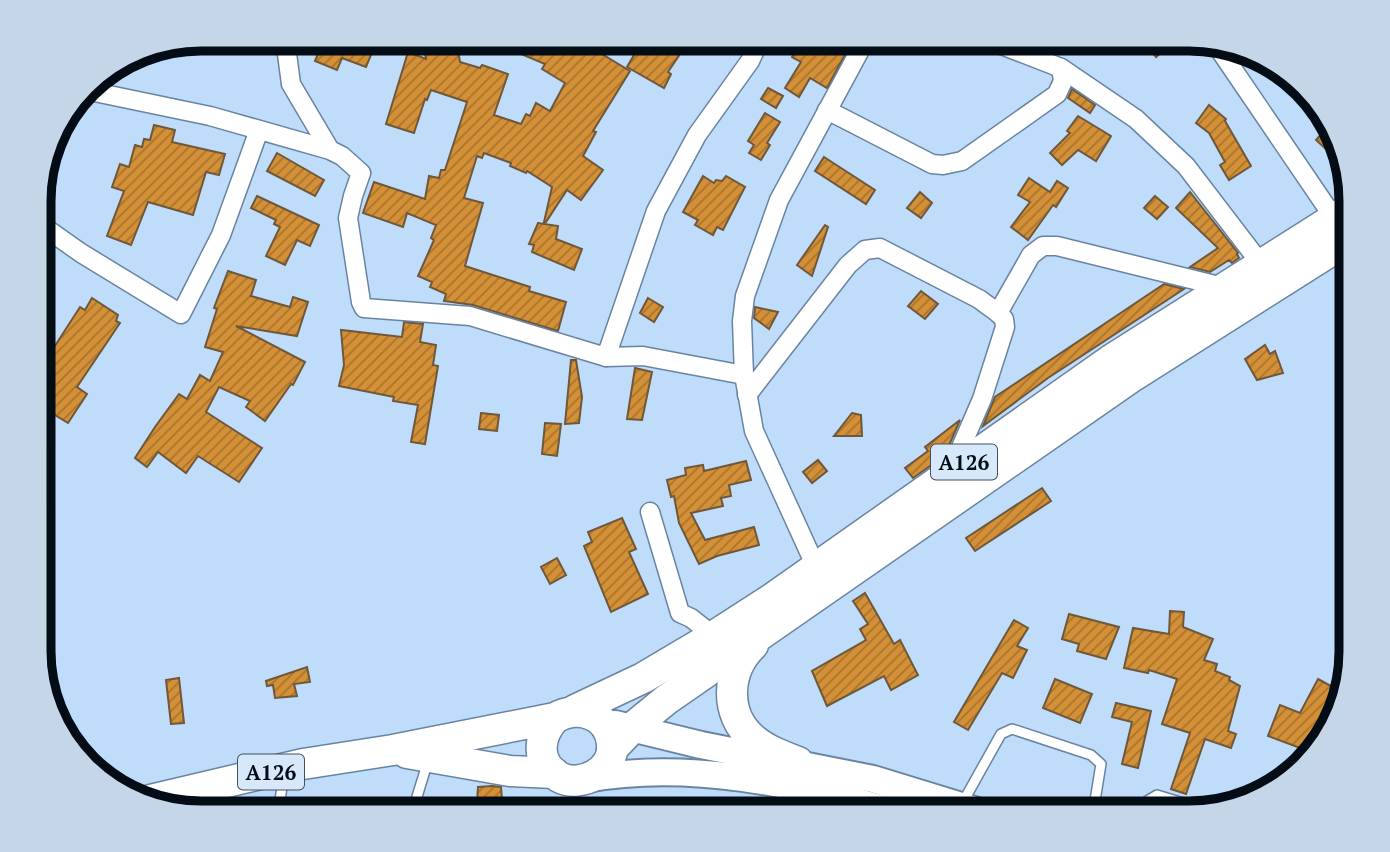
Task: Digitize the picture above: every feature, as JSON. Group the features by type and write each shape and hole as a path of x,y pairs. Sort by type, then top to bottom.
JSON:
{"highway":[{"name":"A126","path":"179,800 216,799 285,768 393,750 586,725 643,678 714,636 816,567 1111,360 1261,264 1339,225"},
{"name":"A126","path":"586,725 605,765 597,774 586,779 564,779 545,764 541,739 546,727 586,725 633,727 666,700 1133,376 1339,226"},
{"path":"779,623 740,661 735,671 732,696 738,720 753,740 772,752 793,774"},
{"name":"A126","path":"393,750 510,771 554,773"}],"main road":[{"path":"633,727 793,774 865,801"},
{"path":"586,779 613,774 644,773 749,779 793,774 873,779 946,801"}],"street":[{"path":"286,51 290,83 330,150"},
{"path":"606,357 656,211 697,135 755,51"},
{"path":"816,567 754,431 744,375 742,321 745,296 779,200 859,51"},
{"path":"1018,51 1061,68 1136,119 1186,166 1261,264"},
{"path":"1224,55 1339,212"},
{"path":"827,110 932,164 943,165 962,161 1057,94 1063,81 1061,68"},
{"path":"97,93 210,116 330,150 342,156 361,173 348,218 364,308 470,316 606,357 643,356 744,375"},
{"path":"51,232 181,314 221,234 258,130"},
{"path":"998,313 1031,255 1043,246 1057,246 1223,287"},
{"path":"747,395 848,265 865,250 880,247 979,299 1004,319 1005,327 982,399 950,472"},
{"path":"650,512 680,613 714,636"},
{"path":"787,801 793,774"}],"lane":[{"path":"975,801 1001,734 1012,729 1091,755 1101,764 1095,801"},
{"path":"416,801 430,757"},
{"path":"280,801 285,768"},
{"path":"1147,801 1157,795 1175,801"}],"building":[{"path":"311,51 373,51 366,67 342,58 337,70 315,61 318,54"},
{"path":"425,51 458,51 460,62 480,68 482,65 508,74 494,115 521,124 526,114 530,116 536,103 550,111 565,83 542,69 545,64 514,51 597,51 630,71 593,131 596,132 583,156 603,170 581,200 567,190 544,222 552,187 527,171 526,173 510,166 511,163 484,153 482,158 477,156 464,198 483,203 465,266 566,302 558,331 473,305 444,301 446,294 430,287 432,282 418,276 434,240 431,238 436,225 407,213 403,227 363,213 374,182 425,199 429,176 439,178 441,170 445,170 467,102 431,90 427,100 425,99 414,133 386,124 408,52 426,59"},
{"path":"636,51 682,51 668,72 671,74 664,88 627,67"},
{"path":"795,51 847,51 827,88 810,78 799,97 785,88 801,62 792,57"},
{"path":"1151,51 1163,51 1156,57"},
{"path":"768,88 783,96 776,108 761,99"},
{"path":"1072,89 1095,105 1090,113 1068,98"},
{"path":"1209,105 1226,119 1251,166 1229,180 1220,165 1225,162 1209,133 1196,123"},
{"path":"765,113 780,122 767,143 770,145 761,160 749,153 754,145 748,141"},
{"path":"1078,116 1111,136 1096,161 1078,150 1062,165 1050,153 1070,133 1067,131"},
{"path":"154,125 175,130 172,142 225,154 219,175 206,172 193,215 148,202 131,245 107,236 124,191 112,187 120,164 129,167 135,145 142,147 144,139 150,140"},
{"path":"1323,132 1329,148 1327,150 1316,140"},
{"path":"277,153 324,180 315,196 267,171"},
{"path":"824,157 875,190 866,204 815,171"},
{"path":"703,176 714,183 716,180 722,181 726,176 745,187 723,230 717,227 713,235 695,225 698,220 683,212"},
{"path":"1029,178 1050,192 1057,181 1068,188 1028,240 1011,227 1030,202 1018,195"},
{"path":"920,192 932,203 921,218 907,208"},
{"path":"1190,192 1238,253 1239,258 1232,263 1229,260 1210,272 1190,267 1218,248 1176,208"},
{"path":"257,196 319,225 310,246 297,240 285,265 266,256 280,227 274,224 276,220 251,208"},
{"path":"1155,196 1168,207 1157,219 1144,208"},
{"path":"538,223 558,226 556,239 582,249 574,270 532,252 534,245 529,244"},
{"path":"825,225 828,227 812,276 797,265"},
{"path":"228,271 256,280 251,296 290,307 293,297 308,302 297,336 236,326 305,362 293,385 291,384 265,421 246,407 250,401 219,387 206,412 262,448 239,482 198,456 186,473 158,452 147,467 135,458 155,427 179,394 187,399 200,375 210,381 223,352 205,347 217,309 214,308"},
{"path":"1164,284 1184,289 1048,378 983,426 995,397"},
{"path":"921,291 938,304 925,319 908,306"},
{"path":"92,298 118,315 116,321 120,323 77,387 87,394 68,423 51,413 51,352 80,307 85,310"},
{"path":"648,298 663,307 654,322 640,313"},
{"path":"755,307 778,312 769,329 754,318"},
{"path":"404,322 423,324 420,342 436,345 433,365 438,366 425,444 411,442 418,405 393,401 394,397 339,386 344,365 341,330 402,337"},
{"path":"1265,345 1270,354 1275,351 1283,373 1257,380 1245,359"},
{"path":"571,360 576,360 582,397 579,423 565,424"},
{"path":"635,368 652,372 642,420 627,419"},
{"path":"481,413 499,415 497,431 479,429"},
{"path":"852,413 861,415 862,436 834,436"},
{"path":"960,420 947,450 935,458 937,461 913,478 905,468 928,451 925,447"},
{"path":"545,423 561,424 557,456 542,454"},
{"path":"818,460 827,471 812,483 803,472"},
{"path":"746,461 751,480 729,485 731,496 721,498 723,506 691,513 705,540 754,527 759,545 717,556 699,564 679,523 674,496 671,497 667,480 686,475 685,468 703,465 704,471"},
{"path":"1042,488 1051,501 975,551 966,538"},
{"path":"622,518 636,549 629,552 648,594 611,612 584,546 592,542 588,532"},
{"path":"557,558 566,575 550,584 541,567"},
{"path":"865,593 894,644 900,640 918,675 891,690 884,676 827,706 812,671 866,640 860,629 868,624 853,601"},
{"path":"1170,611 1184,612 1183,627 1213,639 1204,660 1217,664 1215,671 1230,677 1229,680 1240,686 1228,731 1236,734 1231,748 1205,739 1186,794 1171,789 1190,733 1162,724 1177,679 1149,670 1148,673 1124,668 1133,628 1169,634"},
{"path":"1069,614 1119,627 1106,659 1077,651 1079,644 1062,639"},
{"path":"1014,620 1028,628 1017,646 1027,650 1013,678 1002,673 968,730 954,722"},
{"path":"307,667 310,682 294,684 297,696 275,698 273,685 267,686 266,681"},
{"path":"179,678 184,723 171,724 166,680"},
{"path":"1055,679 1092,694 1080,723 1043,708"},
{"path":"1318,679 1334,688 1328,709 1303,749 1268,736 1280,705 1300,713"},
{"path":"1116,703 1151,711 1138,768 1122,764 1132,722 1112,717"},
{"path":"478,787 501,787 502,799 477,801"}]}
